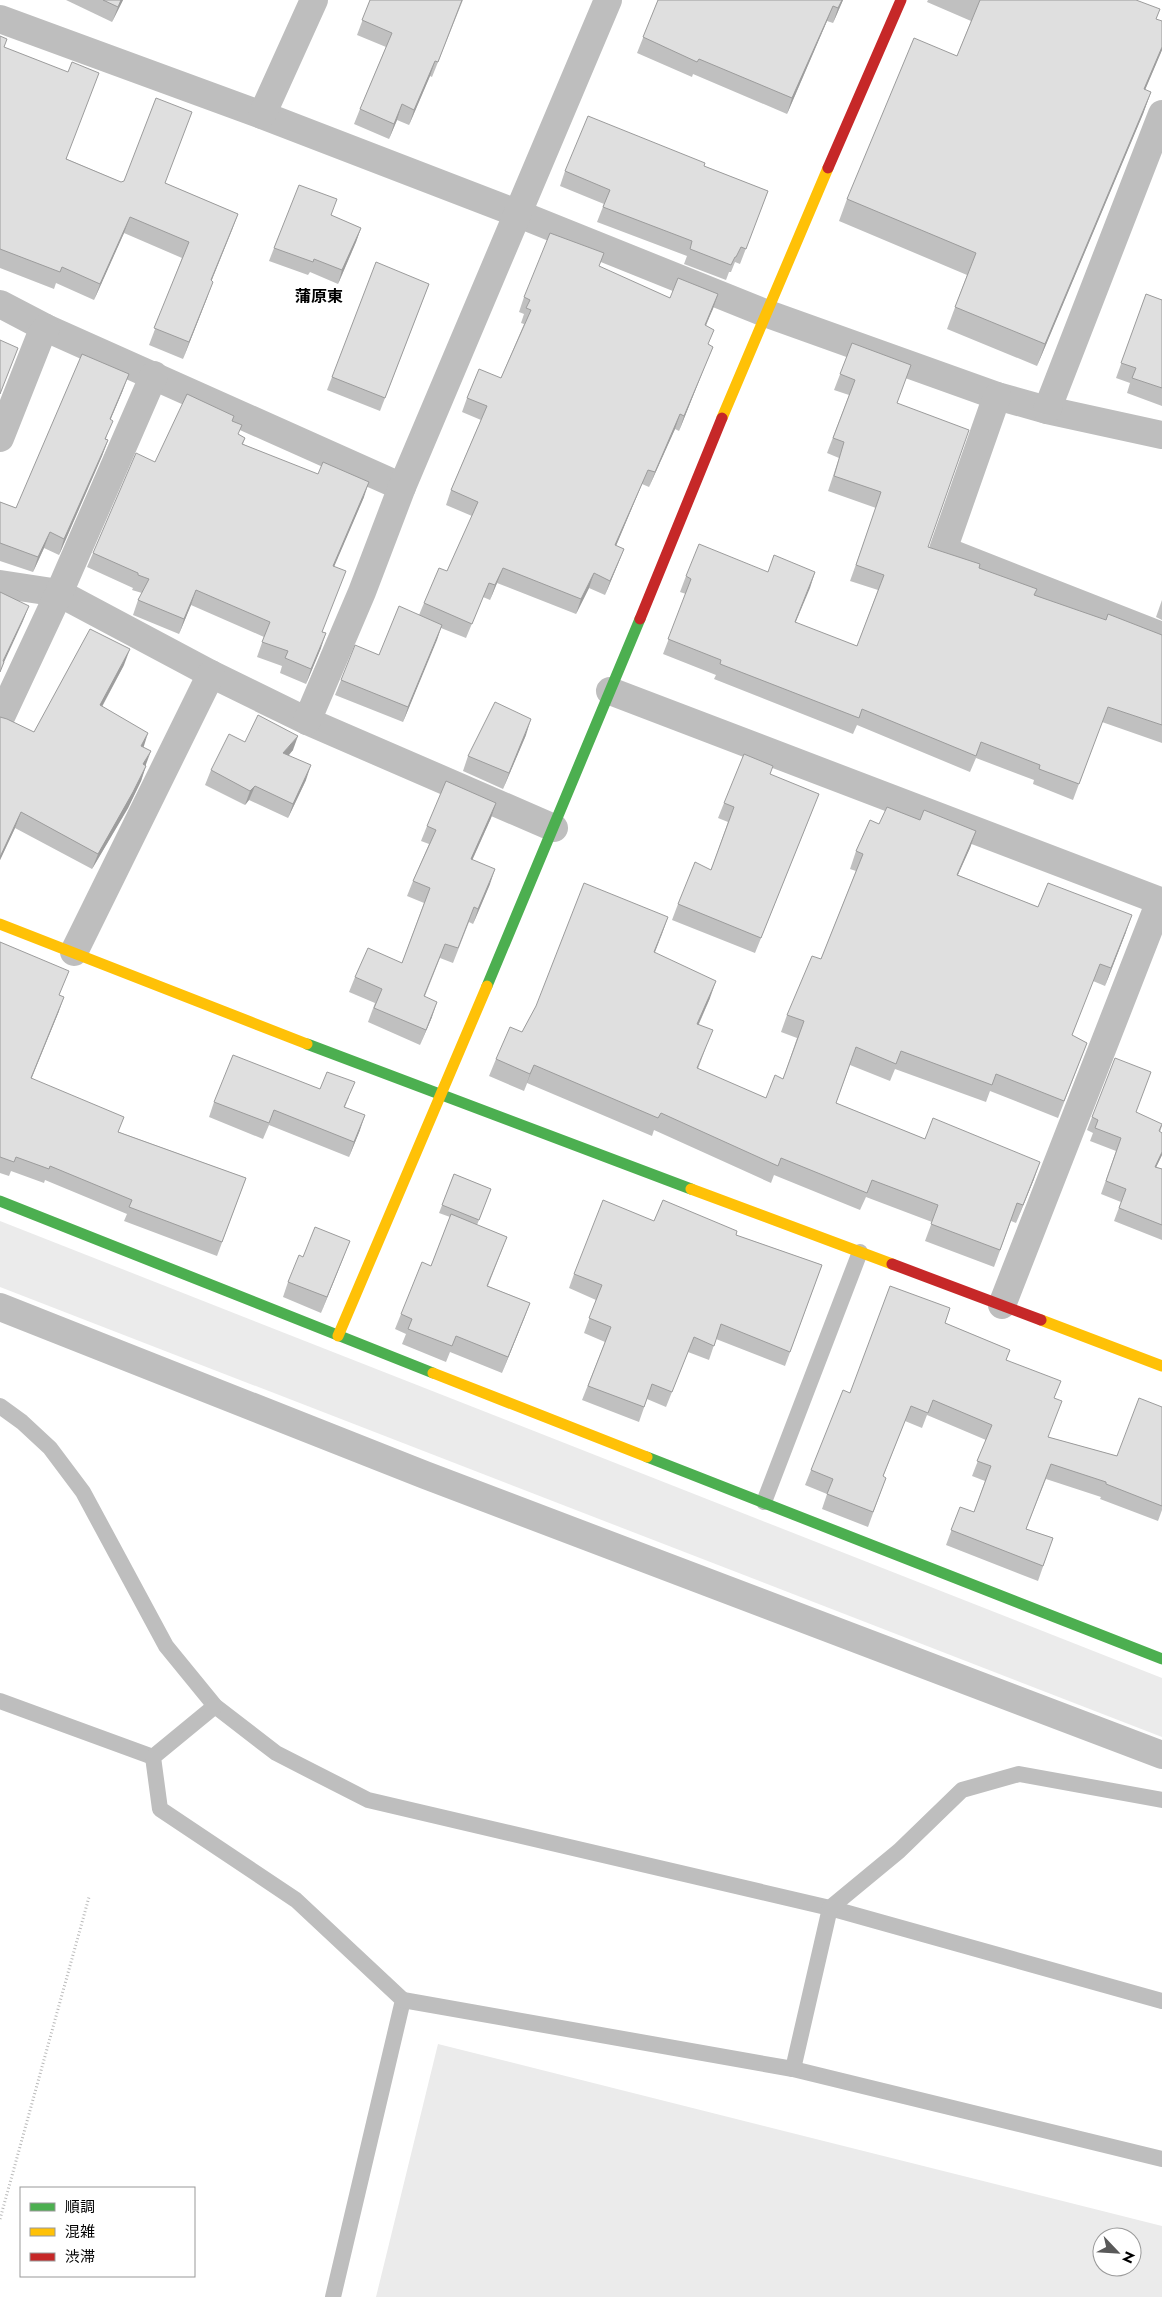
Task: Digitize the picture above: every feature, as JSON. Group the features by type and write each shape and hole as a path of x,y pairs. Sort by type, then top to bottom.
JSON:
{"street":[{"path":"0,8 4,0"},
{"path":"262,115 314,0"},
{"path":"307,721 362,592 402,486 519,214 608,0"},
{"path":"338,1336 554,828 765,313 901,0"},
{"path":"0,19 262,115 519,214 765,313 996,396 1047,410 1162,435"},
{"path":"1047,410 1162,114"},
{"path":"0,304 46,328 402,486"},
{"path":"0,438 40,337 46,328"},
{"path":"0,719 59,594 154,375"},
{"path":"996,396 943,550 1162,636"},
{"path":"0,584 59,594 211,674 307,721 554,828"},
{"path":"74,952 211,674"},
{"path":"610,691 1160,901 1002,1305"},
{"path":"0,924 441,1096 1162,1366"},
{"path":"0,1200 338,1336 1162,1659"},
{"path":"0,1307 425,1475 1162,1755"}],"lane":[{"path":"764,1502 860,1252"},
{"path":"0,1406 22,1422 50,1448 83,1492 166,1646 215,1706 276,1753 368,1800 830,1908 1162,2001"},
{"path":"0,1701 153,1757"},
{"path":"153,1757 215,1706"},
{"path":"153,1757 160,1809 296,1900 403,2000 793,2069 1162,2159"},
{"path":"793,2069 830,1908 899,1850 962,1790 1019,1774 1162,1800"},
{"path":"333,2297 403,2000"}],"path":[{"path":"0,2219 89,1897"}],"shaded area":[{"path":"0,1221 1162,1678 1162,1737 0,1287"},
{"path":"438,2044 1162,2226 1162,2297 376,2297"}],"building":[{"path":"103,0 121,0 118,7"},
{"path":"370,0 462,0 438,62 435,61 414,110 402,104 394,124 360,109 392,33 362,20"},
{"path":"658,0 842,0 838,8 833,6 792,98 699,59 697,62 643,37"},
{"path":"980,0 1136,0 1160,9 1156,19 1162,21 1162,47 1144,89 1151,92 1045,344 955,307 976,253 847,199 914,38 957,56"},
{"path":"0,36 7,39 4,47 68,72 72,62 99,73 66,159 121,182 124,181 156,98 192,112 165,183 238,214 211,280 213,282 189,342 154,328 189,242 130,217 100,284 62,267 60,272 0,249"},
{"path":"588,116 705,163 704,166 768,191 746,249 741,247 731,265 690,249 692,241 603,207 610,190 565,171"},
{"path":"299,185 337,199 331,215 361,228 342,270 314,259 313,262 274,248"},
{"path":"550,233 604,253 599,266 670,298 678,278 718,294 705,325 714,330 708,344 713,347 684,416 680,414 655,472 648,470 615,545 624,549 610,581 594,573 581,599 503,568 495,585 489,583 472,624 424,603 439,568 447,571 478,502 451,490 487,406 467,398 479,369 501,378 531,310 526,308 530,300 524,297"},
{"path":"376,262 429,284 385,398 332,377"},
{"path":"1146,294 1162,300 1162,388 1132,378 1136,368 1121,363"},
{"path":"0,340 18,348 0,394"},
{"path":"852,343 911,365 897,403 969,430 928,547 980,564 979,568 1037,589 1034,595 1106,620 1108,614 1162,635 1162,725 1108,707 1079,784 1039,769 1040,765 981,742 976,756 862,709 859,718 720,664 721,660 668,639 691,579 686,576 699,544 768,572 774,555 815,572 795,622 857,646 884,575 856,565 881,492 834,476 844,442 833,438 855,380 840,374"},
{"path":"82,354 129,374 110,419 113,421 105,439 108,440 64,539 50,532 38,557 0,543 0,502 16,508"},
{"path":"187,394 234,416 232,421 242,425 238,434 245,438 242,444 318,474 323,462 369,482 333,566 346,571 322,632 326,633 311,669 285,658 288,651 262,642 270,622 196,590 184,619 138,600 149,579 93,553 136,453 155,462"},
{"path":"0,592 29,606 3,661 0,672"},
{"path":"399,606 442,625 408,707 341,680 355,645 379,655"},
{"path":"90,629 130,649 100,705 148,733 141,746 151,751 143,764 146,766 98,854 21,812 0,857 0,717 34,732"},
{"path":"495,702 531,719 509,773 468,756"},
{"path":"258,715 298,736 283,753 311,765 293,804 255,786 250,791 211,770 229,734 245,742"},
{"path":"744,754 773,766 770,774 819,794 761,938 678,904 695,862 711,870 734,807 724,803"},
{"path":"446,781 496,803 471,859 495,869 478,909 474,907 458,948 445,944 424,996 437,1002 426,1030 374,1008 382,989 355,977 368,948 402,963 430,888 413,881 436,830 427,826"},
{"path":"887,807 920,820 924,810 976,831 957,875 1038,907 1048,883 1132,915 1111,968 1100,964 1072,1035 1087,1043 1064,1101 996,1074 992,1085 901,1051 896,1064 856,1047 836,1103 925,1139 933,1118 1040,1162 1023,1205 1017,1203 1000,1250 931,1224 938,1205 872,1180 867,1193 781,1158 778,1166 661,1113 658,1118 534,1065 530,1074 496,1059 510,1027 522,1032 536,1006 584,883 668,917 654,952 716,981 697,1024 713,1030 697,1068 766,1098 775,1075 783,1079 804,1021 787,1015 812,956 821,959 863,854 856,851 870,820 879,824"},
{"path":"0,942 69,971 59,995 64,997 31,1078 124,1117 118,1132 246,1178 222,1242 129,1207 132,1200 50,1166 49,1169 16,1157 14,1162 0,1157"},
{"path":"233,1055 320,1089 327,1072 355,1082 344,1107 365,1115 354,1142 274,1110 269,1123 214,1102"},
{"path":"1115,1058 1151,1072 1136,1112 1162,1124 1159,1131 1162,1133 1162,1152 1155,1167 1162,1169 1162,1225 1119,1208 1126,1189 1106,1181 1121,1138 1095,1128 1098,1120 1092,1117"},
{"path":"454,1174 491,1189 479,1220 442,1205"},
{"path":"603,1200 654,1221 663,1200 737,1231 736,1235 822,1265 790,1352 721,1324 714,1346 694,1337 672,1392 652,1384 644,1407 588,1386 611,1327 589,1318 602,1285 574,1274"},
{"path":"451,1214 507,1237 487,1286 530,1303 508,1357 456,1336 452,1346 408,1329 412,1319 401,1314 422,1262 431,1266"},
{"path":"315,1227 350,1241 327,1297 288,1282 299,1255 303,1257"},
{"path":"890,1286 950,1308 945,1323 1010,1350 1006,1360 1061,1381 1054,1398 1062,1401 1048,1437 1117,1456 1139,1398 1162,1407 1162,1506 1106,1484 1106,1482 1051,1464 1026,1529 1053,1538 1043,1566 951,1530 960,1507 974,1512 991,1466 977,1461 992,1425 933,1400 928,1413 911,1406 883,1476 886,1478 873,1512 827,1494 833,1479 811,1470 843,1390 850,1393"}],"traffic: fast":[{"path":"487,986 640,619"},
{"path":"307,1044 691,1189"},
{"path":"0,1201 433,1373"},
{"path":"647,1457 1162,1659"}],"traffic: slow":[{"path":"722,418 828,168"},
{"path":"0,924 307,1044"},
{"path":"338,1336 487,986"},
{"path":"691,1189 892,1264"},
{"path":"1041,1320 1162,1366"},
{"path":"433,1373 647,1457"}],"traffic: jam":[{"path":"828,168 901,0"},
{"path":"640,619 722,418"},
{"path":"892,1264 1041,1320"}],"district":[{"name":"蒲原東","path":"319,296"}]}
